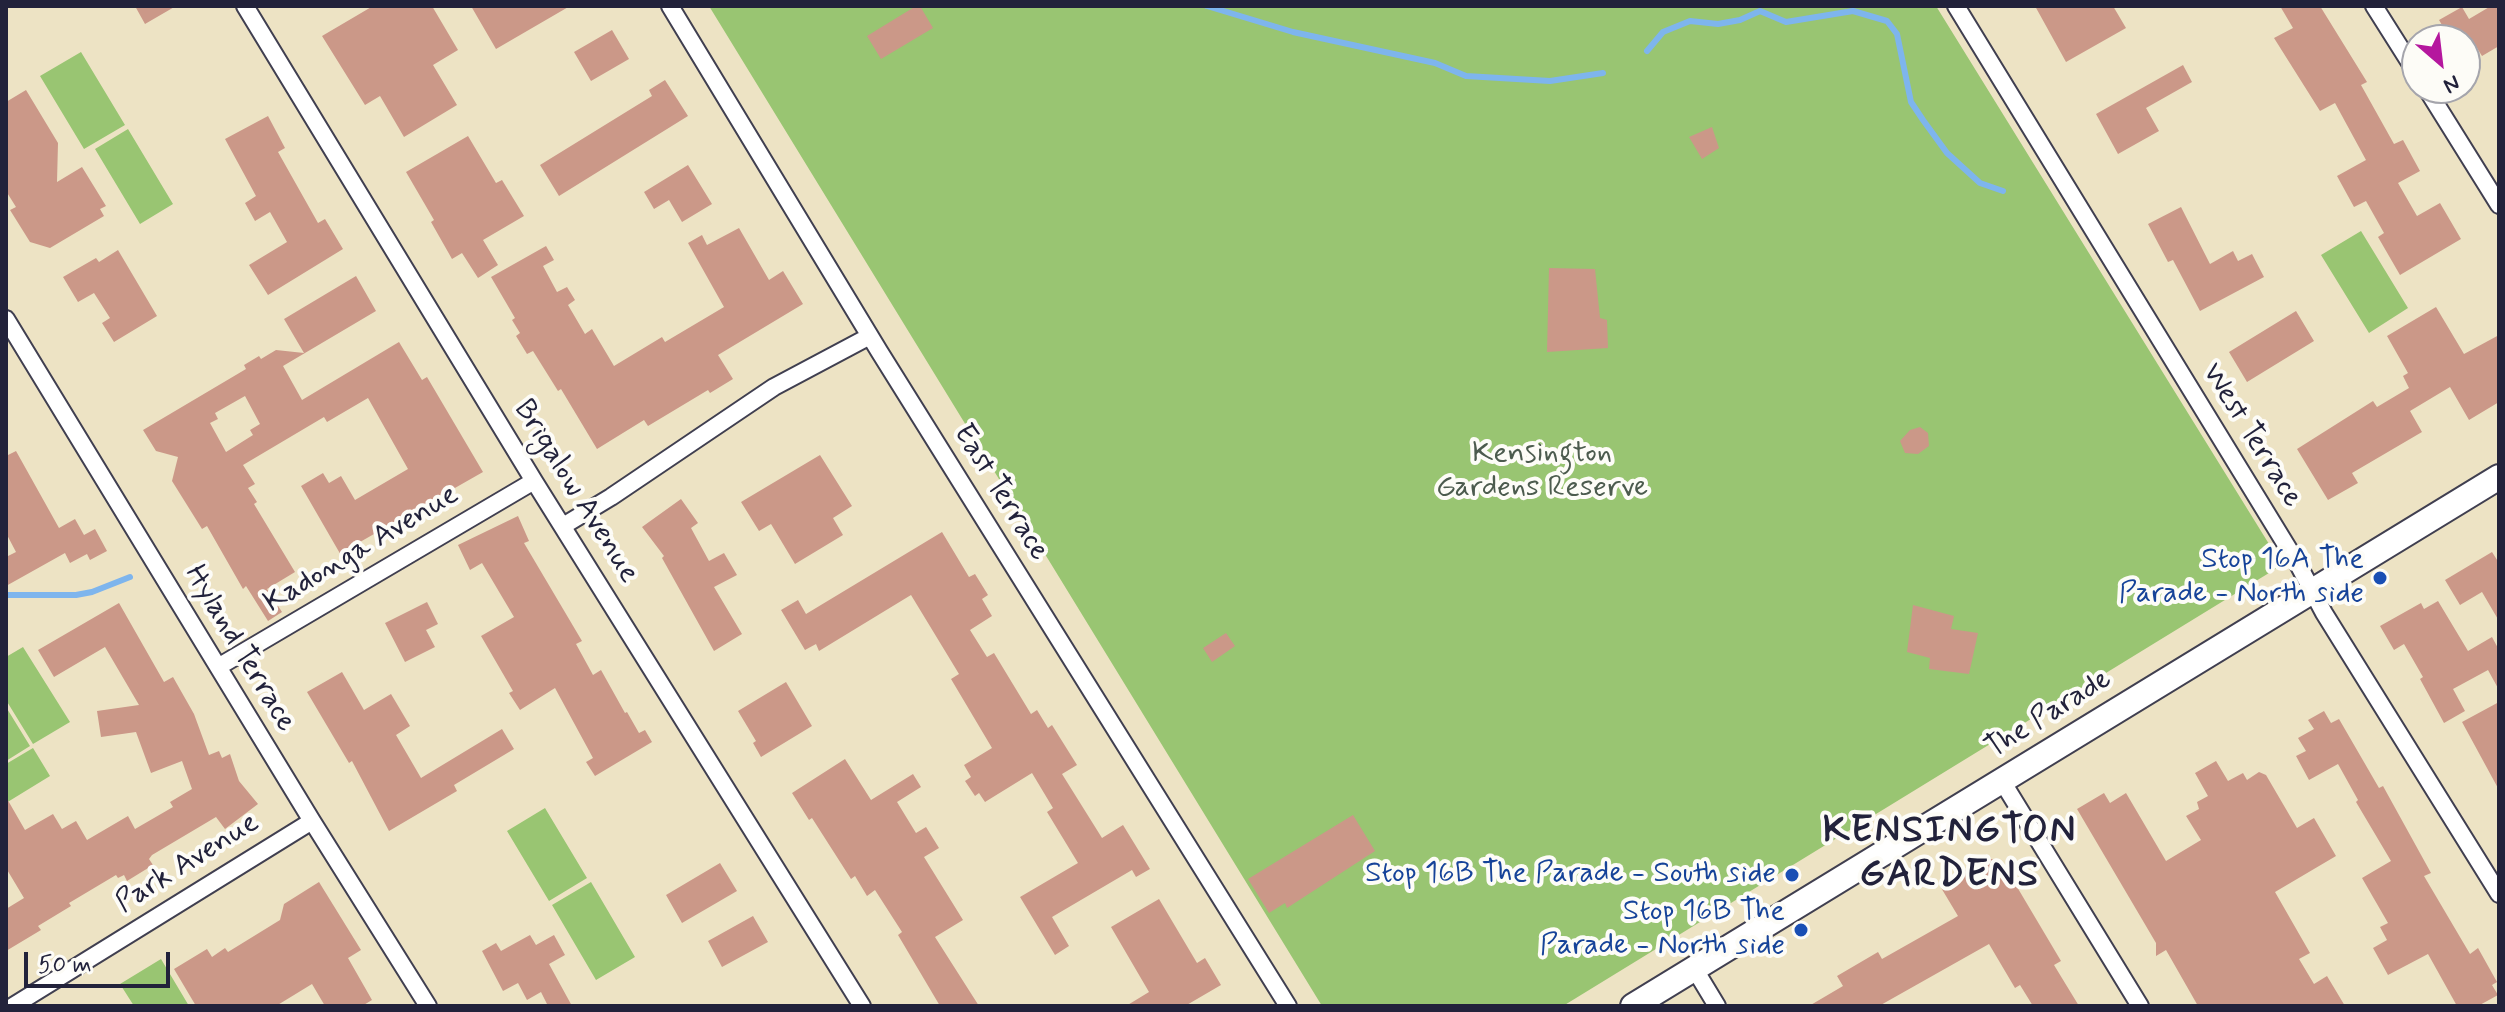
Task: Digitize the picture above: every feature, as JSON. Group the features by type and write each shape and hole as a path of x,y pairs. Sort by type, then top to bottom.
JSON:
{"main road":[{"name":"The Parade","path":"1633,1006 2499,477"}],"street":[{"name":"Brigalow Avenue","path":"245,6 534,481 862,1006"},
{"name":"East Terrace","path":"670,6 870,336 1288,1006"},
{"name":"West Terrace","path":"1956,6 2499,894"},
{"path":"2374,6 2401,49"},
{"path":"2436,104 2499,205"},
{"name":"Hyland Terrace","path":"6,319 428,1006"},
{"path":"563,526 774,387 870,336"},
{"name":"Kadonga Avenue","path":"218,667 534,481"},
{"path":"2002,781 2140,1006"},
{"name":"Park Avenue","path":"13,1006 312,821"},
{"path":"1694,968 1717,1006"}],"green space":[{"name":"Kensington Gardens Reserve","path":"709,6 1936,6 2282,565 1563,1006 1322,1006"},
{"path":"81,52 125,125 84,149 40,76"},
{"path":"128,129 173,204 140,224 95,149"},
{"path":"2361,231 2408,308 2369,333 2321,255"},
{"path":"23,647 70,722 33,744 6,700 6,657"},
{"path":"6,707 30,746 6,761"},
{"path":"33,748 50,776 6,803 6,764"},
{"path":"545,808 587,878 549,901 507,831"},
{"path":"591,882 635,957 596,980 552,905"},
{"path":"161,959 189,1006 134,1006 120,984"}],"building":[{"path":"135,6 176,6 145,24"},
{"path":"373,6 432,6 458,50 433,65 457,105 404,137 380,96 365,105 322,36"},
{"path":"471,6 570,6 496,49"},
{"path":"920,6 933,28 881,59 867,36"},
{"path":"2035,6 2113,6 2126,28 2066,62"},
{"path":"2280,6 2320,6 2367,82 2361,85 2394,144 2403,140 2420,171 2398,183 2417,216 2440,203 2461,239 2400,275 2378,237 2384,233 2366,201 2354,207 2337,176 2366,160 2335,103 2320,111 2274,38 2293,28"},
{"path":"2491,6 2499,6 2499,46 2482,56 2481,24 2441,24 2439,20 2462,7 2469,19"},
{"path":"612,30 629,59 591,81 574,52"},
{"path":"2183,65 2192,82 2146,108 2159,131 2118,154 2096,114"},
{"path":"665,80 688,116 559,196 540,165 652,96 649,90"},
{"path":"26,90 58,143 57,182 82,167 106,206 100,209 104,216 50,248 30,242 10,210 16,207 6,191 6,102"},
{"path":"268,116 285,148 278,152 318,223 325,219 343,249 268,295 249,265 287,242 270,212 255,221 245,203 256,196 225,139"},
{"path":"1712,127 1719,148 1702,159 1689,137"},
{"path":"468,136 496,183 502,180 524,216 483,240 498,265 478,278 462,253 452,259 406,172"},
{"path":"688,165 712,204 682,222 669,200 654,209 644,192"},
{"path":"2181,207 2210,264 2233,251 2238,261 2252,254 2264,277 2200,311 2173,260 2168,262 2148,224"},
{"path":"739,228 769,280 783,271 803,304 718,355 733,379 710,393 708,390 648,426 644,420 597,449 561,389 558,391 533,351 527,354 516,336 520,333 512,320 515,318 491,277 546,246 554,260 543,266 557,292 567,287 575,300 568,305 585,334 592,329 614,366 662,337 665,342 724,307 688,243 702,235 707,245"},
{"path":"118,250 157,316 114,342 102,323 110,318 94,293 78,302 63,277 96,258 99,262"},
{"path":"1549,268 1595,269 1600,318 1607,320 1608,348 1547,352"},
{"path":"356,276 376,311 283,366 302,400 399,342 422,380 427,377 483,472 360,542 362,545 342,557 301,486 323,473 329,483 341,476 355,500 408,469 368,398 327,422 324,417 243,465 255,484 248,488 257,502 254,504 295,572 267,589 282,612 268,621 246,586 243,589 207,526 202,529 172,481 178,457 156,451 143,430 246,369 244,365 259,356 261,359 276,350 304,353 284,319","holes":["245,396 260,424 250,430 253,435 226,452 210,423 218,419 215,413"]},
{"path":"2436,307 2464,354 2499,335 2499,402 2469,420 2450,387 2410,411 2422,432 2352,473 2358,483 2328,500 2297,449 2373,401 2377,407 2409,388 2403,376 2408,373 2387,336"},
{"path":"2296,311 2314,341 2247,382 2229,352"},
{"path":"1920,427 1928,433 1929,446 1918,454 1905,453 1900,441 1910,430"},
{"path":"16,451 59,528 75,519 84,535 95,529 107,551 90,560 87,554 70,563 65,553 6,586 6,557 16,552 6,533 6,456"},
{"path":"820,455 852,506 833,518 843,535 795,564 771,524 759,531 741,502"},
{"path":"681,499 698,523 691,528 709,561 724,553 737,575 714,587 742,634 714,651 662,558 664,556 642,527"},
{"path":"518,516 529,541 524,543 582,641 576,644 593,675 601,670 639,733 645,730 652,742 595,776 586,762 593,758 555,688 520,710 509,693 513,691 481,636 514,617 482,563 470,570 458,545"},
{"path":"942,532 969,577 975,574 988,595 982,599 992,616 970,630 987,657 994,653 1031,714 1037,710 1048,728 1052,725 1077,765 1062,774 1102,838 1123,825 1150,869 1136,877 1132,870 1052,917 1069,946 1055,955 1020,897 1078,863 1047,812 1053,808 1032,773 985,802 979,793 975,796 965,781 971,777 964,765 992,748 951,679 959,674 911,595 819,651 816,644 805,650 781,610 798,600 806,614"},
{"path":"2492,552 2499,563 2499,621 2482,592 2460,605 2445,580"},
{"path":"2438,601 2468,651 2492,637 2499,650 2499,690 2488,670 2453,689 2465,711 2444,723 2404,644 2394,650 2380,626 2421,603 2424,609"},
{"path":"427,602 438,624 426,630 435,647 405,662 385,623"},
{"path":"119,603 164,682 173,677 194,714 209,755 219,751 222,758 230,754 239,781 258,804 225,829 216,817 152,855 149,859 153,865 127,881 124,875 118,878 116,875 69,903 71,906 38,926 41,930 6,951 6,909 24,898 6,868 6,797 25,830 53,814 62,829 76,821 87,840 128,816 135,829 173,807 170,802 192,789 182,761 151,773 136,732 101,737 97,711 139,705 105,647 54,677 38,650"},
{"path":"1913,605 1954,616 1951,629 1978,633 1969,674 1929,669 1930,658 1907,652"},
{"path":"1226,633 1235,646 1212,662 1203,648"},
{"path":"342,672 364,710 391,694 410,726 396,735 421,778 502,729 514,749 454,785 457,791 389,831 352,761 349,763 307,692"},
{"path":"786,682 812,726 761,757 753,743 756,741 738,711"},
{"path":"2499,702 2499,790 2462,722"},
{"path":"2324,711 2331,723 2339,719 2379,788 2383,786 2431,873 2424,876 2470,954 2478,948 2497,982 2492,985 2498,995 2478,1006 2457,1006 2428,954 2388,975 2373,948 2387,940 2380,927 2388,923 2362,878 2391,861 2356,802 2358,800 2338,764 2309,780 2296,756 2306,751 2298,738 2314,729 2308,720"},
{"path":"845,759 871,800 913,774 921,787 897,802 916,833 926,827 939,848 924,857 963,920 935,937 979,1006 940,1006 898,935 902,932 875,890 867,896 855,876 851,879 792,793"},
{"path":"2216,761 2228,781 2243,773 2247,780 2259,772 2266,775 2297,828 2314,818 2336,856 2275,892 2310,953 2299,959 2314,984 2327,976 2345,1006 2198,1006 2166,950 2156,956 2156,943 2077,809 2104,793 2110,803 2126,793 2166,861 2201,840 2186,816 2199,809 2197,802 2208,796 2195,773"},
{"path":"1353,815 1375,851 1287,908 1285,903 1269,913 1248,879"},
{"path":"1983,859 1994,859 2004,865 2061,961 2054,965 2079,1006 2033,1006 2020,985 2015,988 1989,944 1879,1006 1809,1006 1843,986 1837,976 1878,952 1882,959 1958,916 1940,886"},
{"path":"720,863 737,891 682,923 666,895"},
{"path":"319,882 361,950 348,958 372,1000 362,1006 325,1006 312,984 276,1006 196,1006 174,969 207,949 212,957 225,948 228,952 280,920 284,904"},
{"path":"1159,899 1197,963 1205,958 1221,985 1185,1006 1126,1006 1149,992 1111,927"},
{"path":"753,916 768,942 722,967 708,941"},
{"path":"530,935 536,945 554,935 565,955 549,964 572,1006 548,1006 541,992 527,1000 518,983 503,991 482,951 496,943 501,951"}],"waterway":[{"path":"1207,6 1293,32 1435,63 1466,76 1550,81 1603,73"},
{"path":"1647,51 1663,32 1690,21 1718,24 1740,20 1760,11 1786,22 1853,11 1887,21 1897,34 1911,102 1923,120 1947,153 1980,183 2003,191"},
{"path":"6,595 76,595 130,577"}],"place":[{"name":"Stop 16A The Parade - North side","path":"2380,578"},
{"name":"Stop 16B The Parade - South side","path":"1792,875"},
{"name":"Stop 16B The Parade - North side","path":"1801,930"}],"district":[{"name":"KENSINGTON GARDENS","path":"1950,855"}]}
